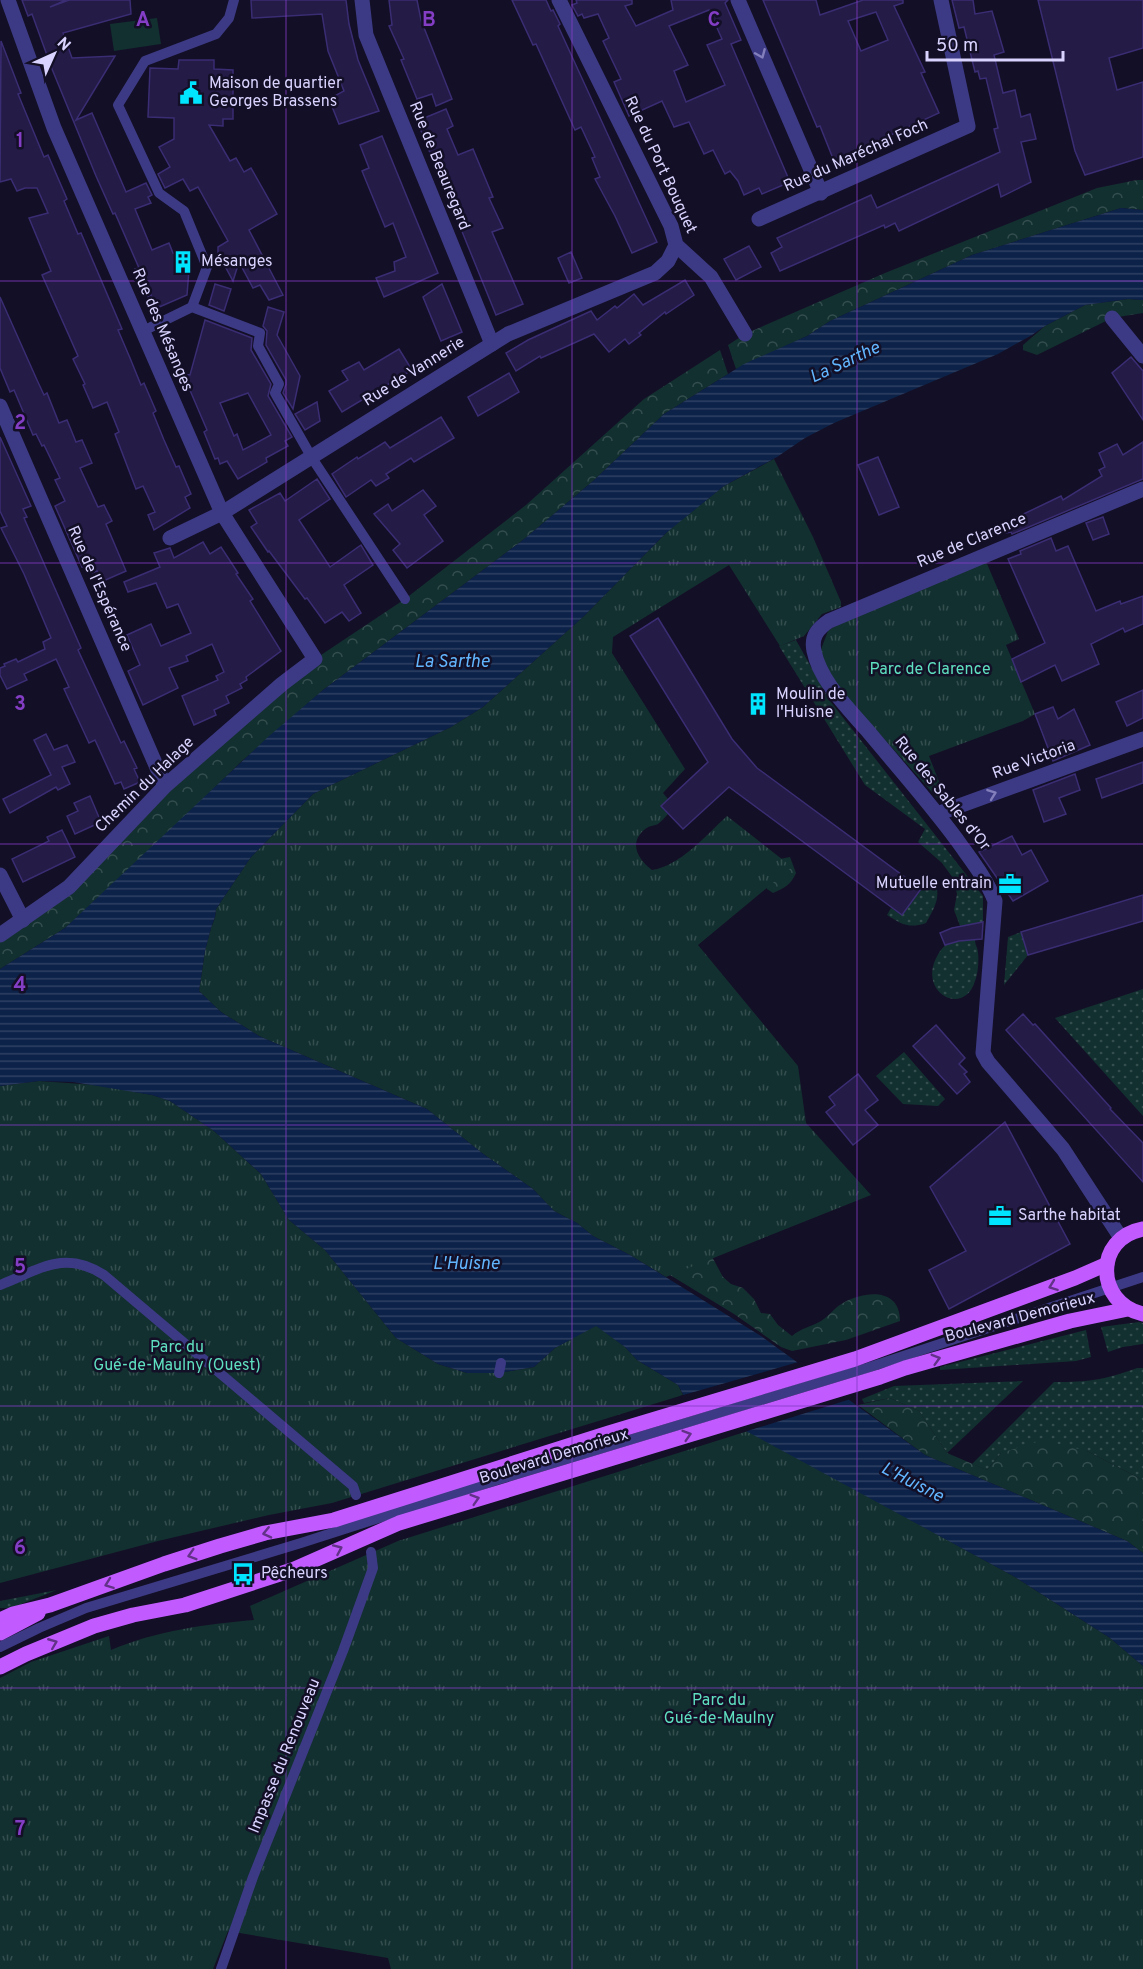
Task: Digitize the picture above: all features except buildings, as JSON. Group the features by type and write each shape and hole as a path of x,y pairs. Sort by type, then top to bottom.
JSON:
{"main road":[{"path":"1107,1264 1114,1246 1121,1238 1143,1229"},
{"name":"Boulevard Demorieux","path":"0,1667 94,1626 133,1615 185,1605 292,1570 399,1523 620,1442 861,1364 1107,1264 1109,1287 1117,1300 1136,1311"},
{"name":"Boulevard Demorieux","path":"50,1605 164,1564 265,1533 334,1520 620,1442 880,1377 1070,1321 1136,1311"},
{"path":"0,1620 13,1614 50,1605"},
{"path":"0,1633 50,1605"}],"street":[{"name":"Rue des Mésanges","path":"8,0 54,128 222,513 315,659"},
{"name":"Rue de Beauregard","path":"362,0 366,35 492,344"},
{"name":"Rue du Port Bouquet","path":"560,0 671,226 676,245 711,277 745,334"},
{"path":"738,0 821,193"},
{"name":"Rue du Maréchal Foch","path":"759,219 968,126 941,0"},
{"name":"Rue de Vannerie","path":"170,538 222,513 508,334 655,273 668,261 676,245"},
{"path":"1112,318 1143,356"},
{"name":"Rue de l'Espérance","path":"0,406 165,786"},
{"name":"Rue de Clarence","path":"817,630 829,621 1143,489"},
{"name":"Rue des Sables d'Or","path":"817,630 814,652 838,697 938,814 987,881 995,901 983,1053 988,1062 1063,1149 1121,1238"},
{"name":"Chemin du Halage","path":"0,935 69,888 165,786 282,684 315,659"},
{"name":"Rue Victoria","path":"938,814 1143,739"},
{"path":"0,875 23,920"}],"lane":[{"path":"143,330 192,307 207,267 184,211 159,193 118,105 145,62 216,33 229,18 234,0"},
{"path":"192,307 260,333 258,346 279,384 275,393 312,458 405,599"},
{"path":"0,1285 55,1263 78,1262 90,1266 104,1275 355,1491"},
{"path":"861,1364 1143,1277"},
{"path":"0,1647 86,1608 301,1544 497,1479 620,1442"},
{"name":"Impasse du Renouveau","path":"221,1969 253,1877 343,1652 372,1568 371,1552"}],"green space":[{"path":"157,18 161,44 114,51 110,24"},
{"path":"1143,180 1143,210 1121,208 972,255 830,321 807,336 736,369 728,345 745,334 885,273 1097,188"},
{"path":"1128,299 1143,300 1143,313 1112,318 1037,355 1023,350 1023,345 1045,326 1085,305"},
{"path":"720,350 728,374 664,414 593,481 523,540 323,690 242,761 65,928 0,969 0,935 23,920 165,786 315,659 405,599 526,505 644,399"},
{"path":"774,459 813,537 841,602 841,607 822,614 804,636 780,646 729,565 613,637 612,653 685,769 663,793 668,799 661,806 668,814 658,824 649,827 639,835 636,846 643,862 652,870 662,867 673,863 692,849 727,816 792,867 698,945 798,1066 806,1123 871,1195 666,1277 554,1211 533,1189 482,1153 427,1109 259,1036 221,1012 199,991 205,951 216,909 251,857 313,794 451,727 483,707 584,616 670,529 724,486"},
{"name":"Parc de Clarence","path":"985,559 1019,639 1006,645 1035,714 1023,721 929,756 945,797 944,801 940,801 841,691 826,670 820,652 828,631 842,621"},
{"path":"796,640 830,701 983,896 983,922 960,926 954,910 957,894 953,878 942,863 918,842 925,829 865,785 779,646"},
{"path":"790,857 796,873 787,886 773,893 767,889 764,879 775,860"},
{"path":"926,873 936,885 937,897 926,923 915,926 905,925 887,915 891,908 902,915 921,890 916,886"},
{"path":"1021,932 1028,955 1004,985 1008,937"},
{"path":"975,940 978,967 970,991 963,997 955,999 947,997 934,985 932,975 936,958 941,949 948,944"},
{"path":"1143,989 1143,1116 1055,1018"},
{"path":"904,1052 945,1099 938,1106 903,1104 876,1076"},
{"name":"Parc du Gué-de-Maulny (Ouest)","path":"39,1081 96,1085 152,1095 170,1101 214,1131 261,1174 289,1220 325,1250 396,1338 438,1364 467,1373 499,1373 534,1367 555,1348 596,1325 625,1347 637,1360 678,1385 683,1395 332,1503 158,1541 0,1583 0,1086"},
{"path":"624,1247 710,1253 723,1277 731,1284 743,1288 754,1299 761,1313 770,1314 778,1325 792,1336 821,1321 843,1303 870,1294 888,1297 894,1302 900,1321 846,1340 792,1351 781,1347 734,1314"},
{"path":"1143,1323 1143,1344 1108,1352 1101,1327"},
{"path":"1086,1330 1091,1357 1076,1361 940,1370 940,1367"},
{"path":"1143,1368 1143,1480 1087,1451 1001,1453 987,1470 972,1464 1054,1382 1096,1380"},
{"path":"1023,1381 947,1453 919,1411 890,1398 864,1403 862,1399 894,1386"},
{"path":"890,1398 919,1411 947,1453 987,1470 1001,1453 1043,1440 1087,1451 1143,1480 1143,1553 1127,1541 925,1455 858,1405"},
{"name":"Parc du Gué-de-Maulny","path":"748,1431 1015,1577 1110,1638 1143,1666 1143,1969 391,1969 388,1958 228,1931 213,1969 0,1969 0,1678 31,1662 109,1636 111,1650 128,1643 181,1629 254,1620 250,1606 398,1541"},
{"path":"57,1590 11,1608 0,1608 0,1601"}],"water":[{"path":"1121,208 1143,210 1143,300 1128,299 1085,305 998,354 834,423 724,486 666,533 584,616 483,707 451,727 313,794 251,857 216,909 205,951 199,991 221,1012 259,1036 427,1109 482,1153 533,1189 554,1211 761,1336 925,1455 1127,1541 1143,1553 1143,1666 1110,1638 1015,1577 685,1398 678,1385 637,1360 625,1347 596,1326 555,1348 534,1367 499,1373 467,1373 438,1364 396,1338 325,1250 289,1220 261,1174 214,1131 170,1101 152,1095 73,1082 39,1081 0,1086 0,969 65,928 269,736 323,690 523,540 593,481 664,414 744,364 807,336 830,321 972,255"}],"pier":[{"path":"802,1361 854,1398 744,1432 683,1400 680,1396"}],"place":[{"name":"Maison de quartier Georges Brassens","path":"191,93"},
{"name":"Mésanges","path":"183,262"},
{"name":"Moulin de l'Huisne","path":"758,704"},
{"name":"Mutuelle entrain","path":"1010,884"},
{"name":"Sarthe habitat","path":"1000,1216"},
{"name":"Pêcheurs","path":"243,1574"}],"water label":[{"name":"La Sarthe","path":"845,363"},
{"name":"La Sarthe","path":"452,662"},
{"name":"L'Huisne","path":"466,1264"},
{"name":"L'Huisne","path":"912,1483"}]}
